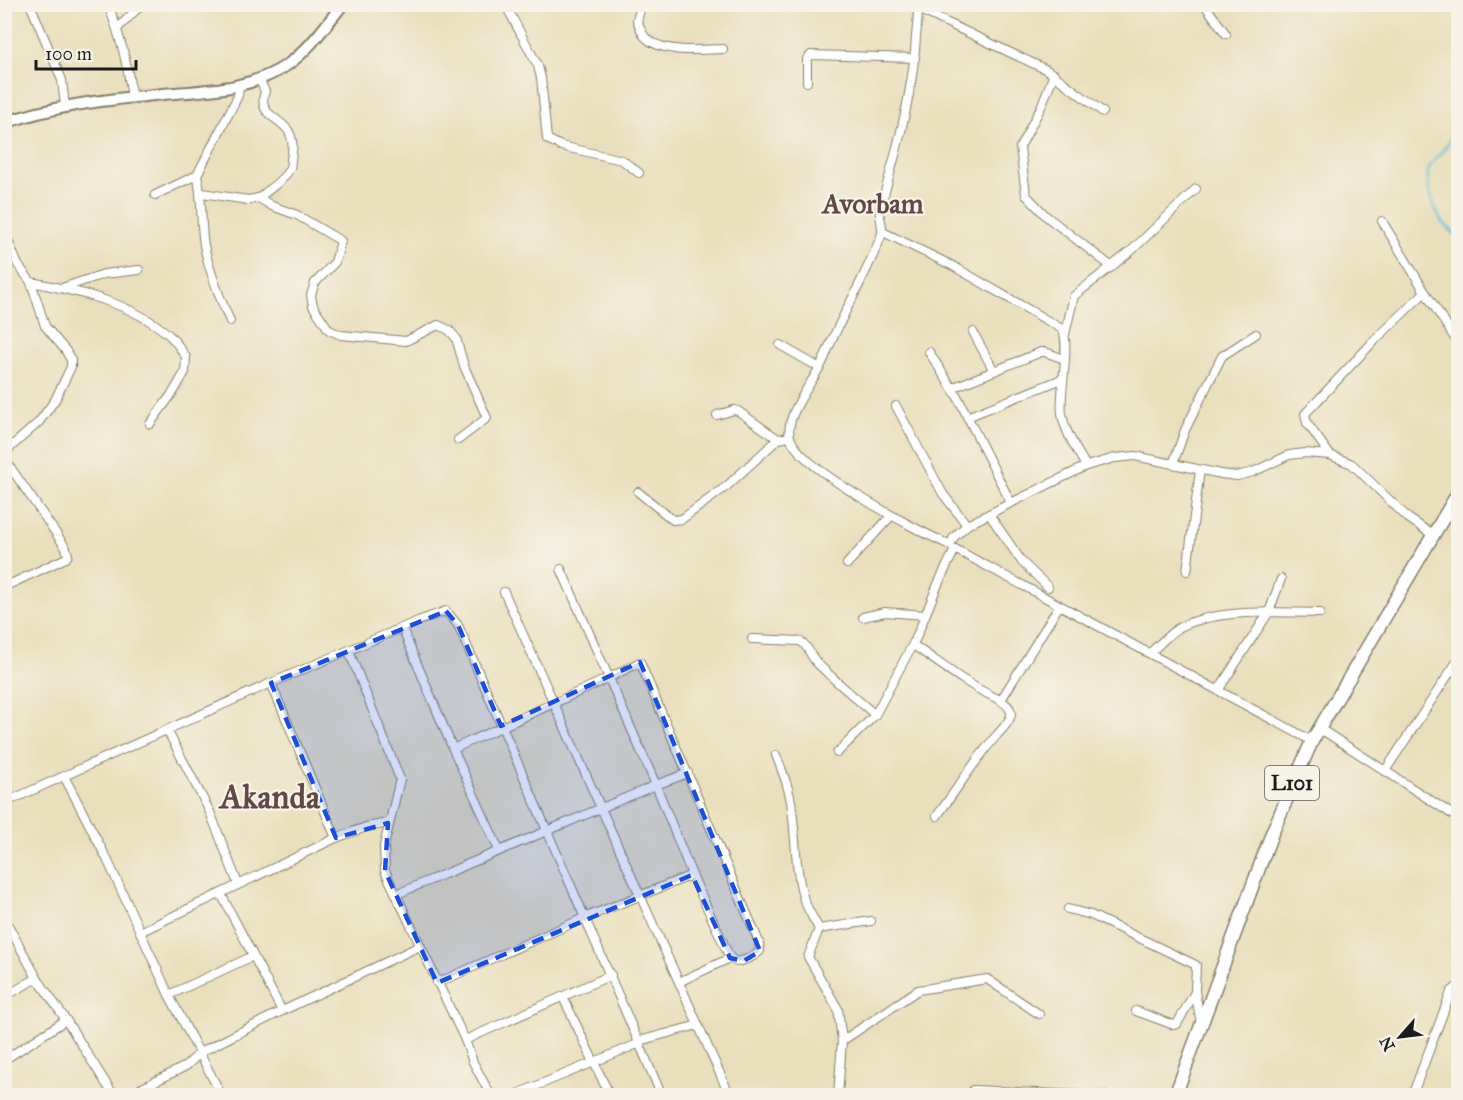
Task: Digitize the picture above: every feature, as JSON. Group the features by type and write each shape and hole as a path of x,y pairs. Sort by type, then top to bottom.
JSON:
{"main road":[{"name":"L101","path":"1175,1095 1272,833 1312,741 1458,495"}],"street":[{"path":"30,4 63,80 65,106"},
{"path":"108,4 118,28 129,71 132,97"},
{"path":"118,28 142,4"},
{"path":"6,123 65,106 239,86 259,80 285,67 301,55 343,4"},
{"path":"505,4 538,66 547,139 561,146 622,160 639,173"},
{"path":"642,4 637,20 646,38 658,44 684,50 723,49"},
{"path":"1204,4 1226,34"},
{"path":"1103,112 1054,74 917,7 915,58 893,165 879,212 883,232 860,284 838,323 820,368 794,413 789,427 790,437 795,446 820,470 891,516 1219,689 1312,741"},
{"path":"807,82 807,58 811,55 915,58"},
{"path":"1054,74 1041,107 1020,147 1026,195 1046,216 1112,267"},
{"path":"202,193 248,200 259,198 290,168 294,142 286,125 268,114 263,108 262,98 265,91 259,80"},
{"path":"155,195 197,175 238,96 239,86"},
{"path":"197,175 202,193 204,244 216,289 230,321"},
{"path":"1086,466 1064,424 1062,412 1065,334 1074,296 1112,267 1196,189"},
{"path":"259,198 272,206 297,215 341,241 335,262 315,283 311,295 314,306 329,330 341,335 406,341 438,325 449,330 456,338 464,366 487,418 458,440"},
{"path":"1382,221 1458,343"},
{"path":"4,231 21,271 31,282 45,326 71,360 71,367 55,399 39,422 4,456 41,509 66,548 68,555 4,587"},
{"path":"883,232 954,266 1062,329 1065,334"},
{"path":"62,288 104,274 139,270"},
{"path":"31,282 62,288 121,307 169,336 186,357 185,372 150,424"},
{"path":"1330,455 1307,423 1305,414 1372,343 1425,292"},
{"path":"973,332 994,371"},
{"path":"1173,464 1185,430 1222,356 1256,334"},
{"path":"780,345 820,368"},
{"path":"929,352 952,388 1011,503"},
{"path":"952,388 1041,352 1064,359"},
{"path":"967,417 1062,379"},
{"path":"896,406 938,485 967,525"},
{"path":"717,415 738,411 778,439"},
{"path":"638,492 672,520 682,519 727,486 778,439 790,437"},
{"path":"837,753 876,715 913,645 953,547 954,537 967,525 989,513 1086,466 1115,458 1135,456 1237,476 1253,472 1289,455 1305,453 1330,455 1352,464 1408,518 1433,535"},
{"path":"1187,571 1200,470"},
{"path":"989,513 1022,562 1048,586"},
{"path":"847,564 891,516"},
{"path":"453,749 609,678 640,662 759,942 760,951 756,955 737,962 730,958 692,875 656,785 609,678 561,569"},
{"path":"1219,689 1269,612 1281,579"},
{"path":"504,592 729,1095"},
{"path":"1001,700 1059,606"},
{"path":"4,803 271,683 446,612 458,625 662,1095"},
{"path":"862,617 885,612 925,615"},
{"path":"1150,653 1182,626 1219,616 1269,612 1320,613"},
{"path":"402,628 499,850"},
{"path":"752,639 800,640 815,661 876,715"},
{"path":"913,645 962,680 1001,700 1010,709 1011,717 983,751 937,816"},
{"path":"349,651 400,779 384,846 386,871 490,1095"},
{"path":"1385,771 1458,660"},
{"path":"271,683 336,838"},
{"path":"1319,729 1458,818"},
{"path":"167,730 210,812 238,884"},
{"path":"776,756 786,782 792,808 794,848 800,885 805,902 819,929 808,957 838,1009 842,1041 838,1095"},
{"path":"397,894 688,773"},
{"path":"64,776 107,859 169,995 222,1095"},
{"path":"140,932 336,838 388,823"},
{"path":"437,983 584,918 692,875"},
{"path":"221,894 282,1011"},
{"path":"1068,909 1091,915 1196,965 1195,992 1202,1024"},
{"path":"4,918 37,978 114,1095"},
{"path":"819,929 871,921"},
{"path":"126,1095 186,1066 201,1052 420,946"},
{"path":"169,995 253,956"},
{"path":"679,982 730,958"},
{"path":"465,1040 610,975"},
{"path":"4,997 37,978"},
{"path":"842,1041 918,990 987,979 1039,1014"},
{"path":"1412,1095 1451,992 1458,986"},
{"path":"1136,1011 1174,1025 1177,1024 1195,992"},
{"path":"563,997 610,1095"},
{"path":"4,1060 66,1020"},
{"path":"512,1095 594,1063 640,1042 698,1025"},
{"path":"973,1090 1105,1095"}],"highlighted area":[{"path":"446,611 458,625 501,726 640,662 760,951 744,961 730,958 692,875 437,983 385,871 388,823 336,838 271,683"}],"waterway":[{"path":"1458,95 1452,109 1450,139 1431,165 1428,177 1430,193 1439,216 1458,238"}],"district":[{"name":"Avorbam","path":"873,204"},
{"name":"Akanda","path":"270,796"}]}
